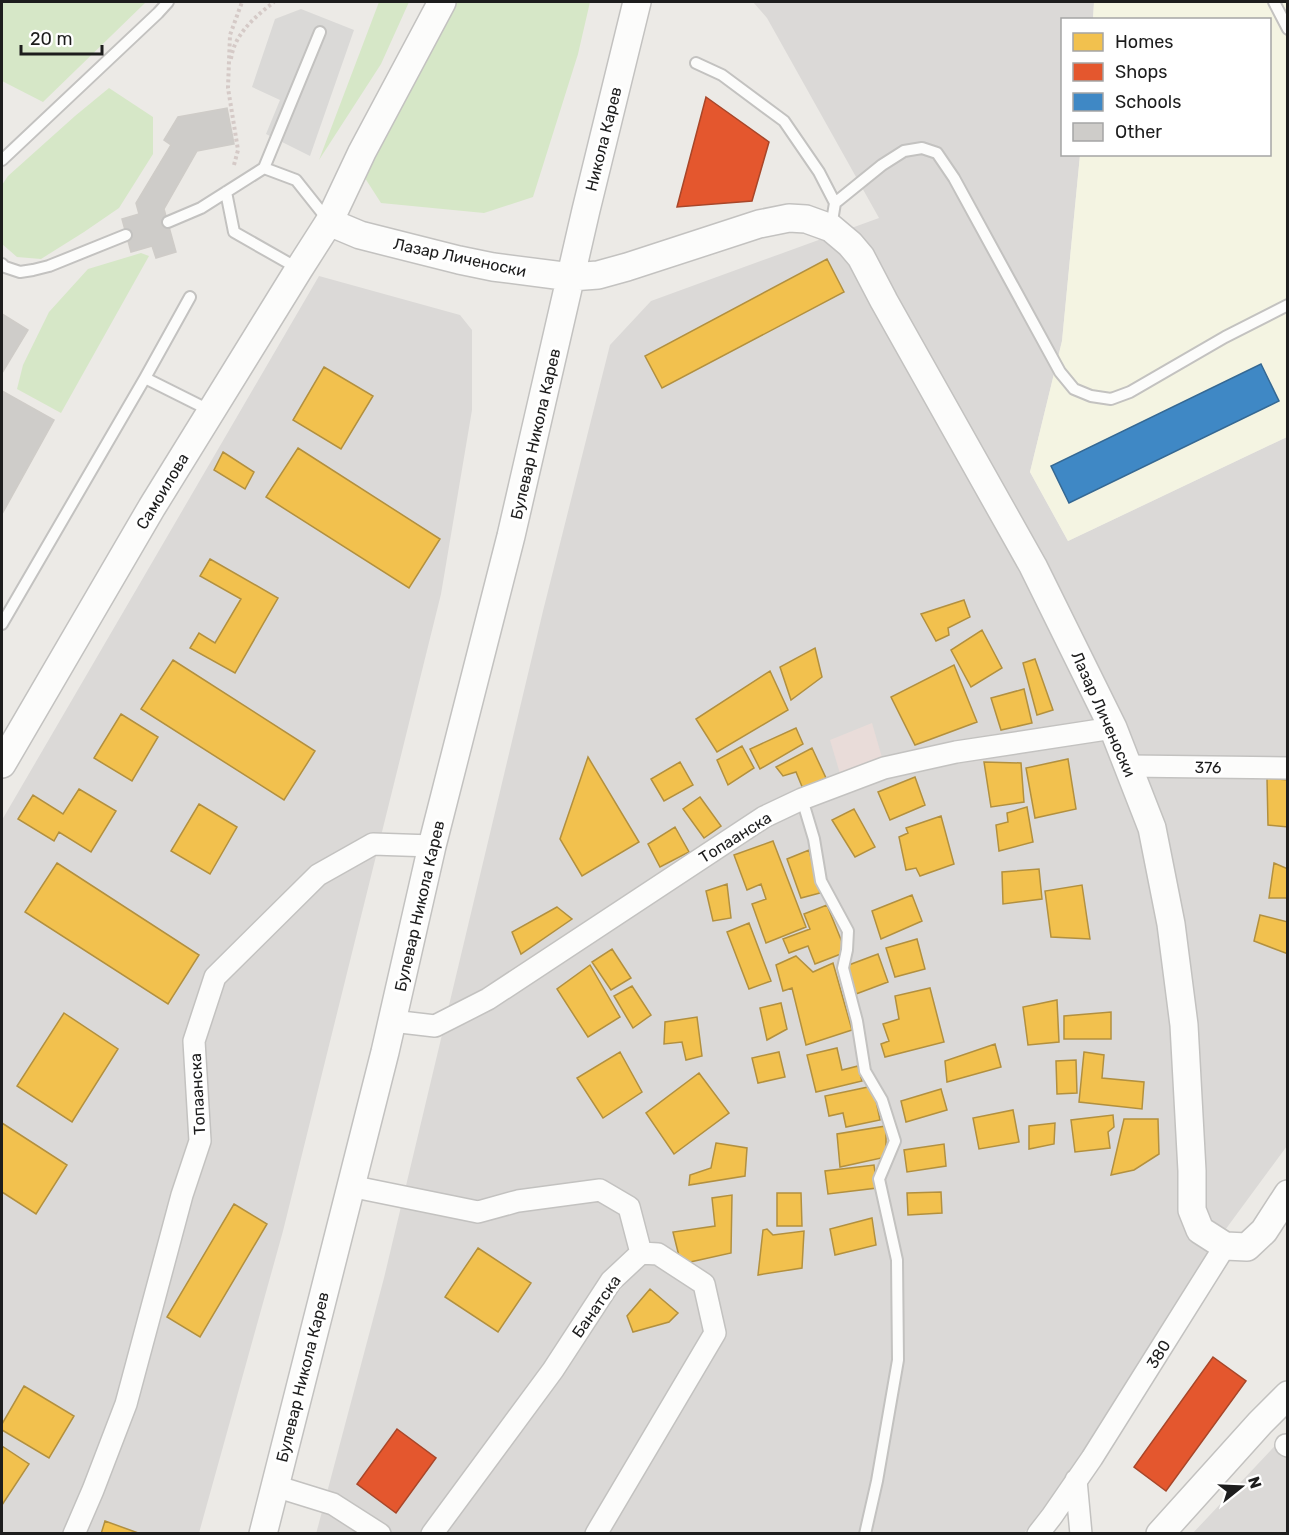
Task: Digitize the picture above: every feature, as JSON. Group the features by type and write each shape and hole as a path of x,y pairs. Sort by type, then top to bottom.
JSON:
{"street":[{"path":"329,222 362,152 442,2"},
{"name":"Никола Карев","path":"571,277 637,2"},
{"name":"Лазар Личеноски","path":"329,222 360,235 459,260 493,267 571,277 598,275 627,267 759,224 833,215 850,244 861,257 1033,566 1113,728 1152,828 1171,924 1184,1025 1192,1210 1200,1230 1225,1246"},
{"name":"Самоилова","path":"2,764 152,507 329,222"},
{"name":"Булевар Никола Карев","path":"263,1533 392,1021 432,846 511,536 571,277"},
{"name":"Топаанска","path":"392,1021 435,1026 489,999 764,817 802,799 884,768 956,752 1113,728"},
{"name":"376","path":"1128,766 1287,768"},
{"name":"Топаанска","path":"74,1533 126,1404 182,1195 200,1141 194,1041 215,977 318,875 373,844 432,846"},
{"path":"350,1186 478,1212 518,1201 600,1190 629,1207 641,1253 658,1254 704,1284 715,1333 596,1533"},
{"path":"1225,1246 1247,1247 1264,1231 1287,1194"},
{"name":"380","path":"1038,1533 1076,1480 1225,1246"},
{"name":"Банатска","path":"432,1533 553,1370 610,1281 641,1253"},
{"path":"1160,1533 1287,1395"},
{"path":"1076,1480 1081,1533"},
{"path":"275,1486 333,1504 380,1533"}],"lane":[{"path":"2,160 168,2"},
{"path":"1274,2 1287,29"},
{"path":"168,222 201,208 264,168 320,32"},
{"name":"Лазар Личеноски","path":"696,63 722,75 784,121 819,172 833,215"},
{"path":"833,215 882,165 904,151 922,148 938,153 954,178 1060,372 1074,389 1091,396 1111,399 1130,392 1225,337 1287,305"},
{"path":"264,168 296,180 329,222"},
{"path":"226,192 234,232 299,269"},
{"path":"2,264 21,272 33,270 50,266 126,235"},
{"path":"2,624 146,378 190,297"},
{"path":"146,378 211,411"},
{"path":"802,799 814,839 821,881 848,932 848,950 843,968 857,1021 865,1071 882,1100 895,1141 879,1179 897,1260 898,1360 877,1481 864,1533"}],"path":[{"path":"226,192 238,150 228,88 230,35 242,2"},
{"path":"228,88 232,49 252,18 274,2"}],"shaded area":[{"path":"753,2 1094,2 1093,18 1061,18 1061,156 1080,156 1062,341 1030,472 1068,541 1287,437 1287,1146 1203,1260 1143,1373 1071,1478 1024,1533 316,1534 384,1278 543,611 610,345 651,301 879,218 767,18"},
{"path":"1094,2 1287,2 1287,437 1068,541 1030,472 1062,341 1080,156 1271,156 1271,18 1093,18"},
{"path":"301,9 354,30 310,156 266,134 280,100 252,87 275,19"},
{"path":"319,276 460,315 472,330 472,410 441,594 283,1231 199,1533 2,1534 2,820"},
{"path":"872,723 883,761 841,777 830,740"},
{"path":"1287,1433 1287,1533 1193,1533"}],"green space":[{"path":"2,2 146,2 43,102 2,81"},
{"path":"379,2 409,2 381,64 319,160"},
{"path":"455,2 590,2 578,54 533,197 484,213 381,203 363,175"},
{"path":"109,88 153,117 153,154 119,208 41,259 17,257 2,244 2,185 8,176"},
{"path":"141,253 149,256 61,413 17,389 23,365 49,312 88,269"}],"building: Homes":[{"path":"827,259 844,292 662,388 645,356"},
{"path":"324,367 373,396 341,449 293,420"},
{"path":"298,448 440,539 409,588 266,497"},
{"path":"223,452 254,472 245,489 214,470"},
{"path":"210,559 278,598 235,673 190,648 199,633 215,643 241,599 200,576"},
{"path":"964,600 970,617 948,628 949,635 936,641 921,614"},
{"path":"982,630 1002,668 971,687 951,650"},
{"path":"815,648 822,677 791,700 780,667"},
{"path":"1035,659 1053,710 1037,715 1023,663"},
{"path":"173,660 315,751 284,800 141,709"},
{"path":"954,665 977,722 915,745 891,697"},
{"path":"770,671 788,710 717,752 696,719"},
{"path":"1024,689 1032,723 1001,730 991,698"},
{"path":"121,714 158,737 132,781 94,758"},
{"path":"796,728 803,744 760,769 750,749"},
{"path":"742,746 754,768 728,785 717,760"},
{"path":"812,748 826,778 803,789 796,772 783,776 776,767"},
{"path":"588,757 639,842 582,876 560,839"},
{"path":"1068,759 1076,809 1035,818 1026,768"},
{"path":"680,762 693,785 664,801 651,779"},
{"path":"984,762 1021,763 1024,802 991,807"},
{"path":"915,777 925,805 890,820 878,792"},
{"path":"1267,778 1288,780 1288,827 1268,825"},
{"path":"79,789 116,811 91,852 59,832 54,841 18,819 33,795 63,814"},
{"path":"700,797 721,826 704,838 683,809"},
{"path":"199,804 237,827 210,874 171,851"},
{"path":"1027,807 1033,842 999,851 996,825 1008,822 1007,813"},
{"path":"854,809 875,847 855,857 832,820"},
{"path":"941,816 954,864 920,876 916,868 906,870 899,837 908,833 906,828"},
{"path":"675,827 689,852 660,867 648,844"},
{"path":"773,841 806,927 766,943 752,904 766,899 761,884 747,890 734,855"},
{"path":"809,850 820,893 801,898 787,859"},
{"path":"57,863 199,955 168,1004 25,912"},
{"path":"1274,863 1288,869 1288,898 1269,898"},
{"path":"1039,869 1042,899 1003,904 1002,872"},
{"path":"727,884 731,918 713,921 706,891"},
{"path":"1082,885 1090,939 1051,937 1045,891"},
{"path":"912,895 922,921 881,939 872,911"},
{"path":"827,905 846,952 815,964 808,946 789,953 783,939 810,929 804,914"},
{"path":"557,907 572,919 521,954 512,932"},
{"path":"1260,915 1288,922 1288,954 1254,941"},
{"path":"749,923 771,981 749,989 727,932"},
{"path":"917,939 925,969 895,977 886,948"},
{"path":"612,949 631,978 611,990 592,962"},
{"path":"878,954 888,982 856,994 846,966"},
{"path":"796,956 813,972 833,963 852,1030 806,1045 792,988 783,991 776,965"},
{"path":"590,965 620,1017 588,1037 557,989"},
{"path":"632,986 651,1015 633,1028 614,996"},
{"path":"930,988 944,1042 885,1057 881,1044 889,1041 883,1024 899,1019 895,996"},
{"path":"1057,1000 1059,1042 1028,1045 1023,1007"},
{"path":"781,1003 787,1029 767,1040 760,1008"},
{"path":"1111,1012 1111,1039 1064,1039 1064,1016"},
{"path":"64,1013 118,1049 72,1122 17,1086"},
{"path":"697,1017 702,1056 686,1060 682,1042 664,1044 665,1022"},
{"path":"995,1044 1001,1067 947,1082 945,1061"},
{"path":"837,1048 842,1070 858,1066 862,1081 816,1092 807,1055"},
{"path":"620,1052 642,1092 603,1118 577,1078"},
{"path":"779,1052 785,1077 758,1083 752,1058"},
{"path":"1084,1052 1104,1055 1102,1078 1144,1082 1142,1109 1079,1102"},
{"path":"1076,1060 1077,1093 1057,1094 1056,1061"},
{"path":"699,1073 729,1113 674,1154 646,1113"},
{"path":"873,1086 880,1120 846,1127 843,1113 829,1116 825,1096"},
{"path":"941,1089 947,1110 906,1122 901,1101"},
{"path":"1013,1110 1019,1142 979,1149 973,1118"},
{"path":"1113,1115 1114,1127 1108,1132 1110,1148 1075,1152 1071,1120"},
{"path":"1124,1119 1158,1119 1159,1154 1134,1170 1111,1175"},
{"path":"2,1123 67,1165 36,1214 2,1192"},
{"path":"1055,1123 1054,1144 1029,1149 1029,1126"},
{"path":"886,1126 886,1157 840,1167 837,1134"},
{"path":"716,1143 747,1148 745,1176 689,1185 690,1175 711,1168"},
{"path":"944,1144 946,1166 907,1172 904,1150"},
{"path":"874,1165 877,1188 828,1194 825,1171"},
{"path":"941,1192 942,1213 908,1215 907,1193"},
{"path":"777,1193 801,1193 802,1226 777,1226"},
{"path":"732,1195 731,1253 681,1264 673,1232 715,1226 712,1198"},
{"path":"234,1204 267,1224 200,1337 167,1317"},
{"path":"872,1218 876,1245 835,1255 830,1229"},
{"path":"767,1229 773,1235 804,1231 802,1268 758,1275 763,1230"},
{"path":"478,1248 531,1283 498,1332 445,1297"},
{"path":"650,1289 678,1313 669,1322 633,1332 627,1316"},
{"path":"24,1386 74,1416 49,1458 2,1430 2,1424"},
{"path":"2,1446 29,1464 2,1505"},
{"path":"105,1521 141,1534 101,1534"}],"building: Shops":[{"path":"706,97 769,142 752,201 677,207"},
{"path":"1213,1357 1246,1381 1166,1491 1134,1467"},
{"path":"397,1429 436,1458 396,1513 357,1484"}],"building: Schools":[{"path":"1261,364 1279,401 1069,503 1051,466"}],"building: Other":[{"path":"227,108 234,144 197,151 164,209 176,252 156,258 152,246 131,252 122,219 139,214 136,203 171,145 164,140 178,117"},
{"path":"2,314 28,330 2,373"},
{"path":"2,391 54,420 2,514"}]}
